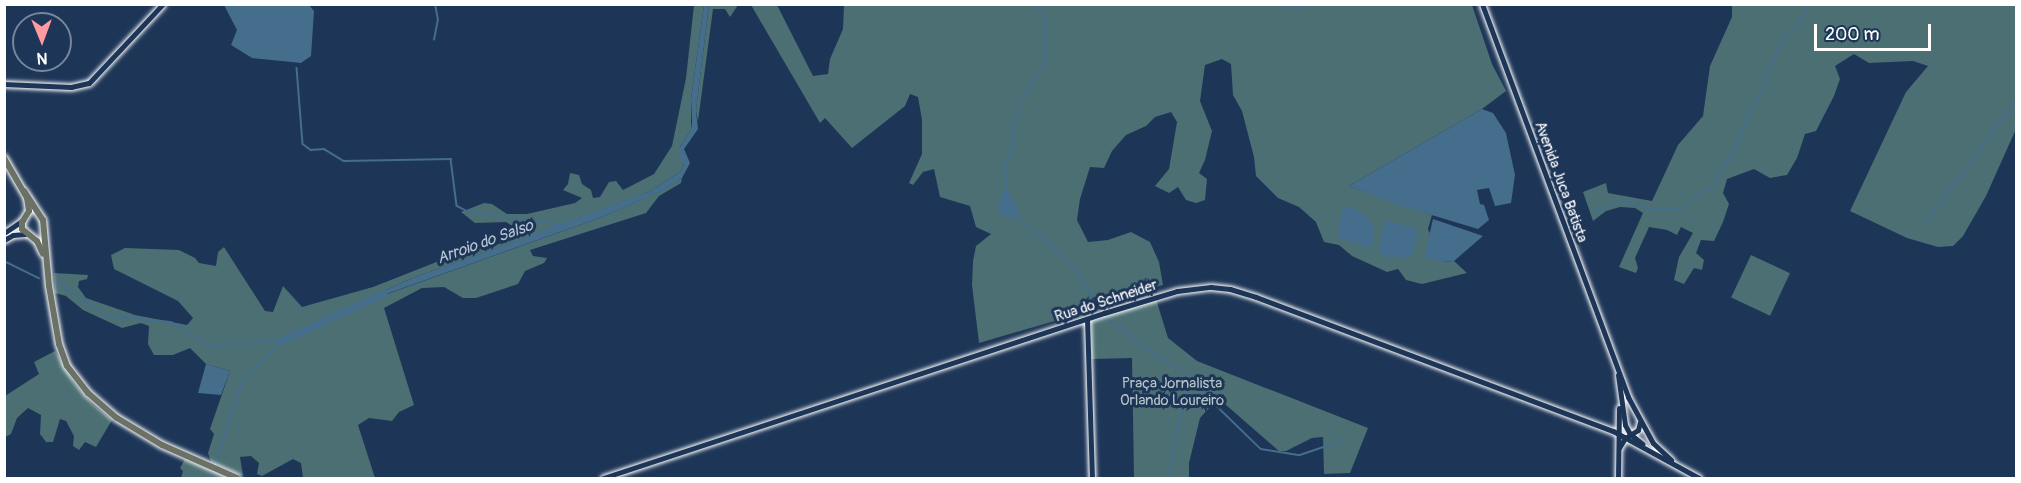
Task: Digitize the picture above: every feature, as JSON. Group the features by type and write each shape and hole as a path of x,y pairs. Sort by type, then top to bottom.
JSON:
{"main road":[{"path":"4,158 42,220 45,260 59,344 67,366 83,387 117,418 162,445 237,478"},
{"path":"24,191 29,211 23,220 22,229 41,247 45,260"},
{"path":"23,220 34,215 42,220"},
{"path":"28,235 39,234 44,229"}],"street":[{"path":"4,84 71,87 89,83 163,4"},
{"name":"Avenida Juca Batista","path":"1482,4 1617,367 1639,420 1653,443 1677,465"},
{"path":"4,234 23,220"},
{"path":"4,240 13,235 28,235"},
{"name":"Rua do Schneider","path":"603,478 1103,314 1195,287 1230,289 1628,436"},
{"path":"1087,320 1092,478"},
{"name":"Avenida Juca Batista","path":"1617,367 1628,436 1699,478"},
{"name":"Avenida Juca Batista","path":"1619,427 1620,391"},
{"path":"1618,450 1628,436 1639,428 1639,420 1633,415 1624,419 1616,433 1618,478"}],"green space":[{"path":"694,5 704,5 691,99 691,130 680,147 684,164 681,171 649,192 413,278 377,294 379,297 602,217 665,189 682,178 681,183 659,196 646,213 530,250 533,256 547,258 544,263 525,271 518,284 476,298 463,298 444,287 422,288 384,308 414,405 399,412 392,421 369,418 358,425 375,478 303,478 301,463 293,459 262,476 257,474 259,463 251,456 240,457 243,476 211,462 208,453 214,434 210,429 230,371 206,364 190,348 173,355 154,355 148,344 149,326 141,323 122,328 83,310 66,296 55,293 54,273 88,275 87,279 79,281 78,287 86,298 135,315 187,325 193,318 178,301 114,269 111,255 125,248 179,250 195,258 199,263 216,266 218,252 224,247 265,311 273,312 283,286 302,307 373,287 467,250 496,245 517,237 517,229 506,222 475,223 461,212 484,203 492,204 507,214 527,214 575,203 582,198 563,190 568,184 570,173 579,175 582,184 591,190 593,198 600,197 609,182 616,181 623,190 654,174 672,146 686,78"},
{"path":"709,5 738,5 730,17 725,9 713,9 698,121 696,110"},
{"path":"751,5 777,5 813,76 828,74 830,59 843,29 844,5 1472,5 1492,64 1506,91 1482,109 1349,186 1432,215 1428,229 1442,262 1454,261 1467,273 1422,284 1406,280 1398,269 1387,272 1352,256 1339,245 1324,242 1316,222 1299,207 1278,198 1256,176 1254,157 1242,111 1233,95 1231,64 1222,59 1205,65 1200,101 1212,131 1205,160 1199,173 1207,179 1205,200 1196,203 1186,200 1178,187 1169,193 1155,186 1169,169 1177,122 1171,112 1155,117 1146,126 1126,135 1112,151 1104,168 1090,167 1080,199 1077,220 1088,242 1108,240 1131,232 1150,242 1159,262 1163,285 1115,298 1068,317 979,343 972,285 973,261 976,246 991,234 976,227 970,206 940,197 934,169 923,172 913,185 909,183 922,154 922,120 918,97 910,94 905,106 852,148 825,118 820,123"},
{"path":"1732,5 2016,5 2016,129 1986,196 1963,236 1953,246 1938,247 1907,238 1850,211 1906,92 1928,66 1913,61 1869,63 1854,54 1835,66 1840,79 1834,96 1816,131 1805,134 1797,158 1787,175 1770,178 1754,169 1727,179 1723,193 1729,204 1723,222 1714,241 1701,240 1696,253 1704,260 1702,270 1694,268 1684,284 1674,280 1679,257 1693,233 1681,227 1677,235 1667,230 1649,227 1635,258 1638,268 1636,273 1619,267 1643,213 1635,208 1620,207 1606,211 1593,221 1583,192 1606,183 1608,193 1652,201 1678,145 1703,116 1710,66 1732,17"},
{"path":"1751,255 1790,273 1770,316 1731,298"},
{"name":"Praça Jornalista Orlando Loureiro","path":"1156,299 1168,338 1197,361 1368,428 1350,473 1324,474 1323,437 1312,438 1286,451 1279,451 1218,398 1200,418 1189,463 1189,478 1134,478 1132,358 1092,359 1091,319"},
{"path":"55,351 73,382 92,404 112,420 96,447 85,442 79,450 73,446 74,436 66,421 60,419 53,442 46,442 40,434 41,415 28,408 17,418 11,434 5,437 5,396 39,374 34,362"},
{"path":"185,459 228,478 181,478 183,471 180,468"}],"water":[{"path":"224,5 309,5 314,11 311,56 301,63 252,58 231,45 237,30"},
{"path":"704,5 709,5 696,110 698,129 684,149 690,163 682,178 666,189 602,217 378,297 377,294 413,278 649,192 681,171 684,164 680,159 680,147 691,130 691,99"},
{"path":"1482,109 1493,113 1506,133 1515,175 1511,203 1495,206 1489,188 1477,190 1480,204 1484,205 1489,220 1478,229 1405,207 1349,186"},
{"path":"1003,189 1009,192 1020,214 1014,218 1006,217 998,210"},
{"path":"1351,207 1370,219 1374,229 1373,245 1366,247 1338,238 1342,209"},
{"path":"1433,219 1483,236 1454,261 1442,262 1424,257"},
{"path":"1384,221 1415,227 1418,231 1412,254 1408,258 1387,257 1379,252"},
{"path":"206,364 230,371 221,395 198,393"}],"waterway":[{"path":"434,40 438,20 435,4"},
{"path":"1007,190 1005,168 1012,148 1012,128 1020,105 1046,60 1045,21 1036,4"},
{"name":"Arroio do Salso","path":"1286,4 1303,4"},
{"path":"1594,213 1614,202 1628,202 1648,208 1683,208 1698,193 1715,185 1721,169 1732,156 1750,112 1762,93 1781,42 1806,13 1806,4"},
{"path":"297,68 303,144 311,150 324,149 344,161 451,159 457,206 467,211 561,225"},
{"path":"1927,221 2016,101"},
{"path":"1017,216 1070,263 1110,322 1129,333 1162,360 1178,367 1186,377 1187,389 1172,457 1171,478"},
{"path":"4,261 39,278"},
{"path":"56,280 107,316 171,322 213,346 282,340"},
{"name":"Arroio do Salso","path":"282,340 384,293"},
{"name":"Arroio do Salso","path":"215,465 242,382 282,340"},
{"path":"1188,378 1261,449 1300,455 1344,440"},
{"name":"Arroio do Salso","path":"212,478 214,470"}]}
